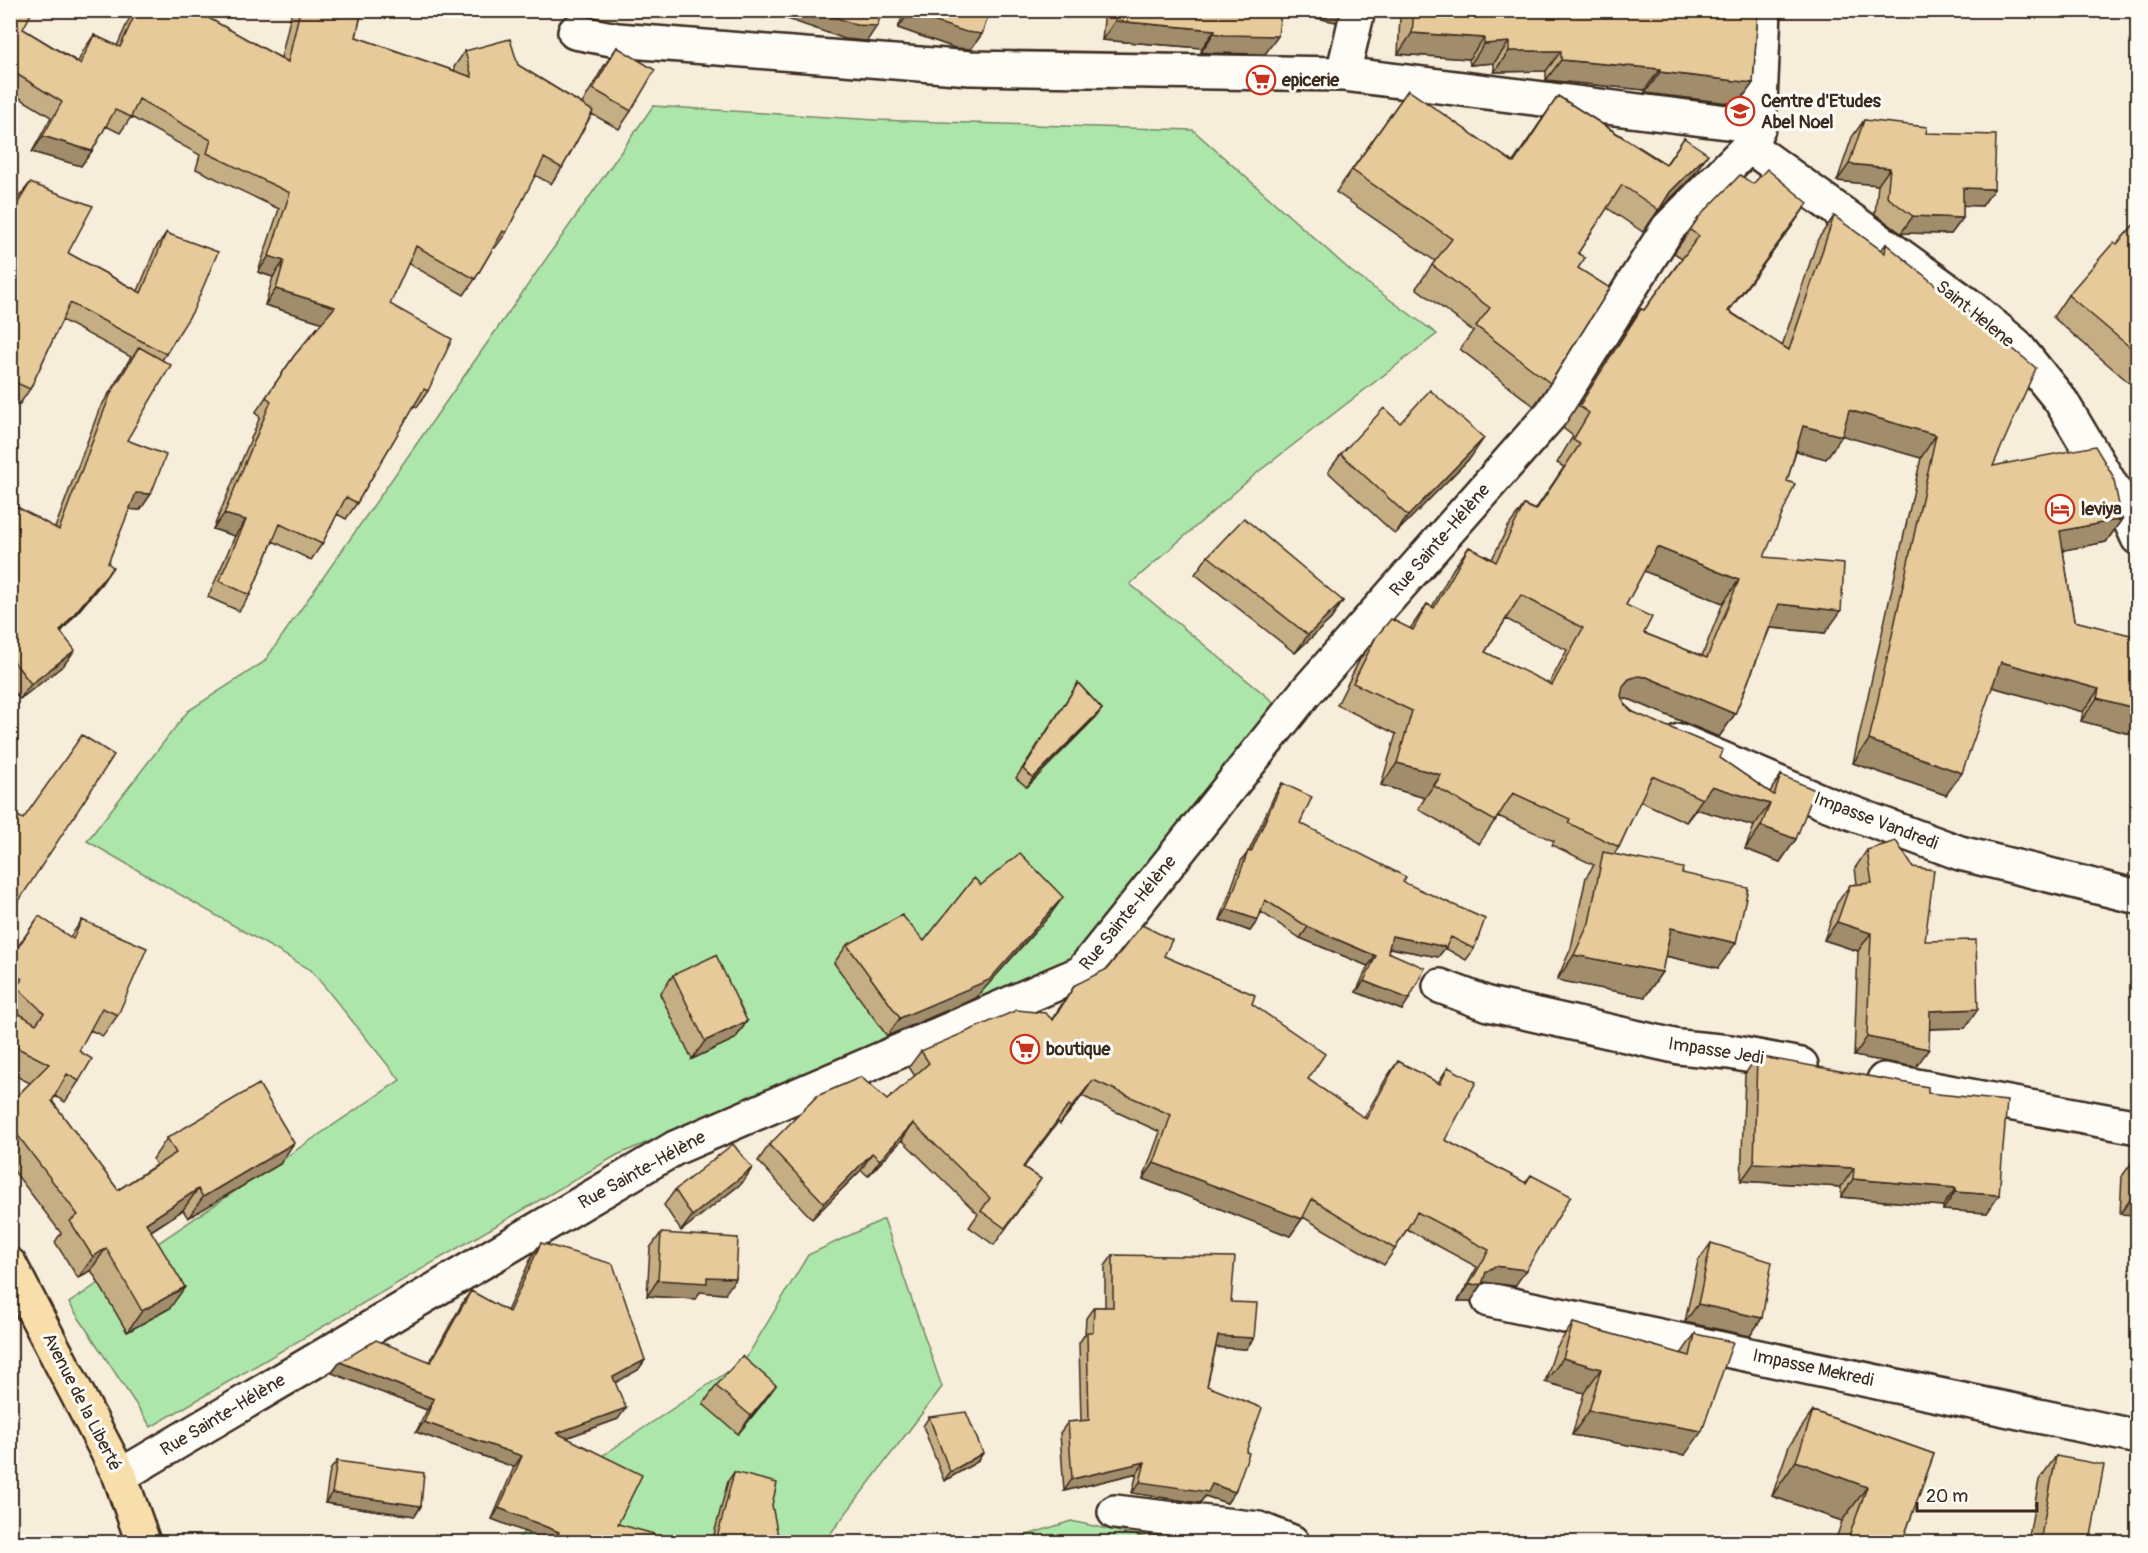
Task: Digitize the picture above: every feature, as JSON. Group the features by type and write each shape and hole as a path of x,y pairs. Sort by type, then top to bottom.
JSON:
{"main road":[{"name":"Avenue de la Liberté","path":"10,1265 120,1476 143,1542"}],"street":[{"path":"1343,74 1358,10"},
{"path":"575,32 617,40 970,68 1343,74 1563,99 1754,136 1764,10"},
{"name":"Saint Helene","path":"1754,136 1967,304 2014,344 2061,400 2125,508 2138,538"},
{"name":"Rue Sainte-Hélène","path":"120,1476 675,1148 1081,973 1305,693 1552,412 1668,228 1754,136"},
{"name":"Impasse Vandredi","path":"1656,730 1825,803 1960,854 2138,897"},
{"name":"Impasse Jedi","path":"1440,986 1488,1004 1667,1044 1730,1052 2138,1127"},
{"name":"Impasse Mekredi","path":"1489,1300 2138,1437"},
{"path":"1115,1512 1259,1528 1292,1542"}],"green space":[{"path":"653,106 876,120 1193,130 1352,272 1437,334 1258,472 1130,584 1287,713 1071,965 617,1155 151,1427 69,1303 400,1080 311,970 87,841 188,711 264,662"},
{"path":"884,1219 942,1387 824,1542 514,1542 599,1458 745,1360 808,1255"},
{"path":"1071,1521 1165,1542 1005,1542"}],"building":[{"path":"10,10 33,10 23,29 80,64 94,35 120,47 137,10 194,10 288,62 300,10 362,10 356,37 472,77 465,51 510,39 518,65 593,111 562,168 544,158 506,233 503,231 475,279 416,246 390,304 452,339 428,391 424,389 357,503 346,497 322,544 280,524 250,595 219,581 246,520 224,514 271,401 266,397 294,356 335,307 276,289 284,261 269,256 290,193 207,153 211,140 139,99 131,117 115,110 92,151 43,136 62,102 10,70"},
{"path":"816,10 883,10 877,26 856,25"},
{"path":"910,10 990,10 982,34 966,32 909,13"},
{"path":"1116,10 1281,10 1278,36 1224,35 1214,33 1215,30 1115,21"},
{"path":"1414,10 1758,10 1753,83 1660,72 1660,69 1561,60 1561,51 1509,51 1509,42 1484,44 1484,38 1412,33"},
{"path":"617,47 655,70 631,111 593,89"},
{"path":"1408,90 1514,163 1558,96 1666,165 1684,138 1708,154 1670,192 1659,210 1622,185 1578,253 1585,258 1578,268 1610,288 1550,383 1476,326 1490,308 1432,265 1452,239 1352,170"},
{"path":"1864,120 1927,127 1926,133 1996,135 1994,189 1963,188 1963,218 1913,216 1887,197 1890,168 1849,164"},
{"path":"1767,169 1808,203 1728,311 1789,350 1834,216 1885,253 1886,244 2036,368 1993,466 2095,446 2113,476 2122,519 2060,531 2074,621 2138,637 2138,709 2097,698 2099,689 2001,662 1962,773 1869,740 1936,435 1849,410 1842,436 1803,426 1787,481 1795,484 1764,557 1844,564 1841,611 1779,604 1735,714 1647,677 1638,676 1629,679 1623,686 1621,696 1625,705 1633,712 1723,750 1720,758 1774,795 1781,775 1815,790 1796,839 1761,826 1770,804 1712,786 1702,799 1652,776 1619,847 1568,823 1570,819 1513,793 1495,821 1434,786 1441,775 1397,763 1412,711 1353,683 1376,637 1391,619 1413,630 1427,604 1434,608 1469,547 1496,562 1524,505 1536,510 1580,444 1573,440 1589,413 1579,406 1641,309 1644,310 1699,236 1690,230 1699,217 1740,175 1753,184","holes":["1657,547 1739,580 1707,658 1644,633 1652,617 1626,605","1521,595 1583,628 1552,685 1485,652"]},
{"path":"30,183 93,206 68,253 141,293 166,233 218,252 193,311 166,354 70,303 30,389 10,380 10,216"},
{"path":"2138,220 2138,354 2068,295 2114,242 2117,244"},
{"path":"139,347 171,365 127,440 166,455 151,494 136,493 108,563 113,567 60,631 75,650 31,684 10,659 10,503 59,530 110,395"},
{"path":"1430,390 1484,438 1408,516 1341,454 1384,408 1400,423"},
{"path":"1244,518 1343,601 1308,635 1208,556"},
{"path":"1078,683 1102,709 1033,778 1023,769"},
{"path":"82,735 114,755 20,899 10,893 10,823 16,815 23,819"},
{"path":"1282,783 1312,797 1300,823 1406,877 1403,882 1485,919 1474,949 1451,937 1446,947 1392,936 1388,952 1425,968 1409,999 1364,981 1376,956 1308,927 1265,900 1258,920 1227,909 1248,851 1251,852"},
{"path":"1896,841 1913,867 1934,870 1925,941 1976,940 1978,1009 1930,1011 1929,1049 1867,1037 1871,933 1837,922 1850,885 1872,883 1867,850"},
{"path":"1603,852 1683,868 1682,873 1748,888 1736,943 1671,928 1662,972 1574,955 1589,923"},
{"path":"1020,853 1063,897 989,980 900,1018 847,945 902,915 924,941 974,878 981,885"},
{"path":"39,916 73,939 82,920 147,948 118,1015 102,1008 79,1051 92,1059 79,1081 67,1074 52,1101 118,1190 176,1153 167,1138 259,1084 294,1143 203,1197 198,1189 146,1223 185,1287 142,1311 106,1248 93,1257 70,1221 78,1215 10,1125 10,1103 49,1064 10,1044 10,1008 36,1024 44,1013 17,987 22,979 10,972 10,959"},
{"path":"1142,925 1172,940 1164,956 1255,995 1252,1004 1325,1054 1308,1079 1366,1119 1398,1061 1440,1084 1448,1067 1476,1082 1445,1140 1526,1183 1531,1175 1571,1196 1526,1270 1495,1266 1486,1272 1482,1284 1469,1285 1489,1250 1417,1212 1395,1249 1312,1199 1302,1219 1154,1163 1171,1115 1093,1080 1072,1107 1069,1105 1023,1167 1041,1179 1005,1228 981,1211 990,1198 913,1123 880,1160 872,1153 824,1203 769,1145 817,1096 861,1077 887,1100 929,1063 921,1051 1017,1010 1045,1013 1053,1020 1075,985 1107,969"},
{"path":"716,955 747,1021 705,1041 673,975"},
{"path":"1757,1056 1928,1087 1928,1093 2007,1101 1999,1195 1955,1192 1956,1188 1853,1179 1854,1168 1754,1163"},
{"path":"733,1144 752,1168 692,1216 675,1190"},
{"path":"2134,1160 2138,1160 2138,1198 2132,1197"},
{"path":"661,1233 738,1238 736,1278 707,1277 707,1283 658,1280"},
{"path":"541,1243 613,1264 645,1360 613,1377 626,1408 557,1433 642,1475 618,1524 654,1534 651,1542 568,1542 557,1539 559,1532 499,1508 522,1456 424,1422 434,1399 340,1362 376,1340 431,1362 471,1291 509,1312"},
{"path":"1711,1243 1772,1262 1762,1318 1698,1304"},
{"path":"1113,1255 1235,1257 1231,1302 1257,1303 1254,1338 1218,1336 1207,1386 1262,1408 1235,1492 1212,1484 1208,1492 1140,1482 1145,1462 1072,1479 1068,1422 1089,1420 1087,1332 1093,1332 1094,1307 1113,1307"},
{"path":"1573,1323 1690,1356 1695,1334 1733,1342 1702,1431 1589,1411 1601,1369 1563,1358"},
{"path":"742,1356 776,1385 751,1416 716,1386"},
{"path":"1813,1411 1934,1454 1902,1542 1847,1542 1867,1487 1796,1461"},
{"path":"966,1412 983,1453 950,1472 929,1417"},
{"path":"2056,1456 2104,1465 2090,1542 2040,1542"},
{"path":"337,1461 424,1473 421,1506 332,1493"},
{"path":"734,1472 777,1483 772,1505 779,1541 716,1542"}],"place":[{"name":"epicerie","path":"1261,80"},
{"name":"Centre d'Etudes Abel Noel","path":"1740,111"},
{"name":"leviya","path":"2060,509"},
{"name":"boutique","path":"1025,1049"}]}
